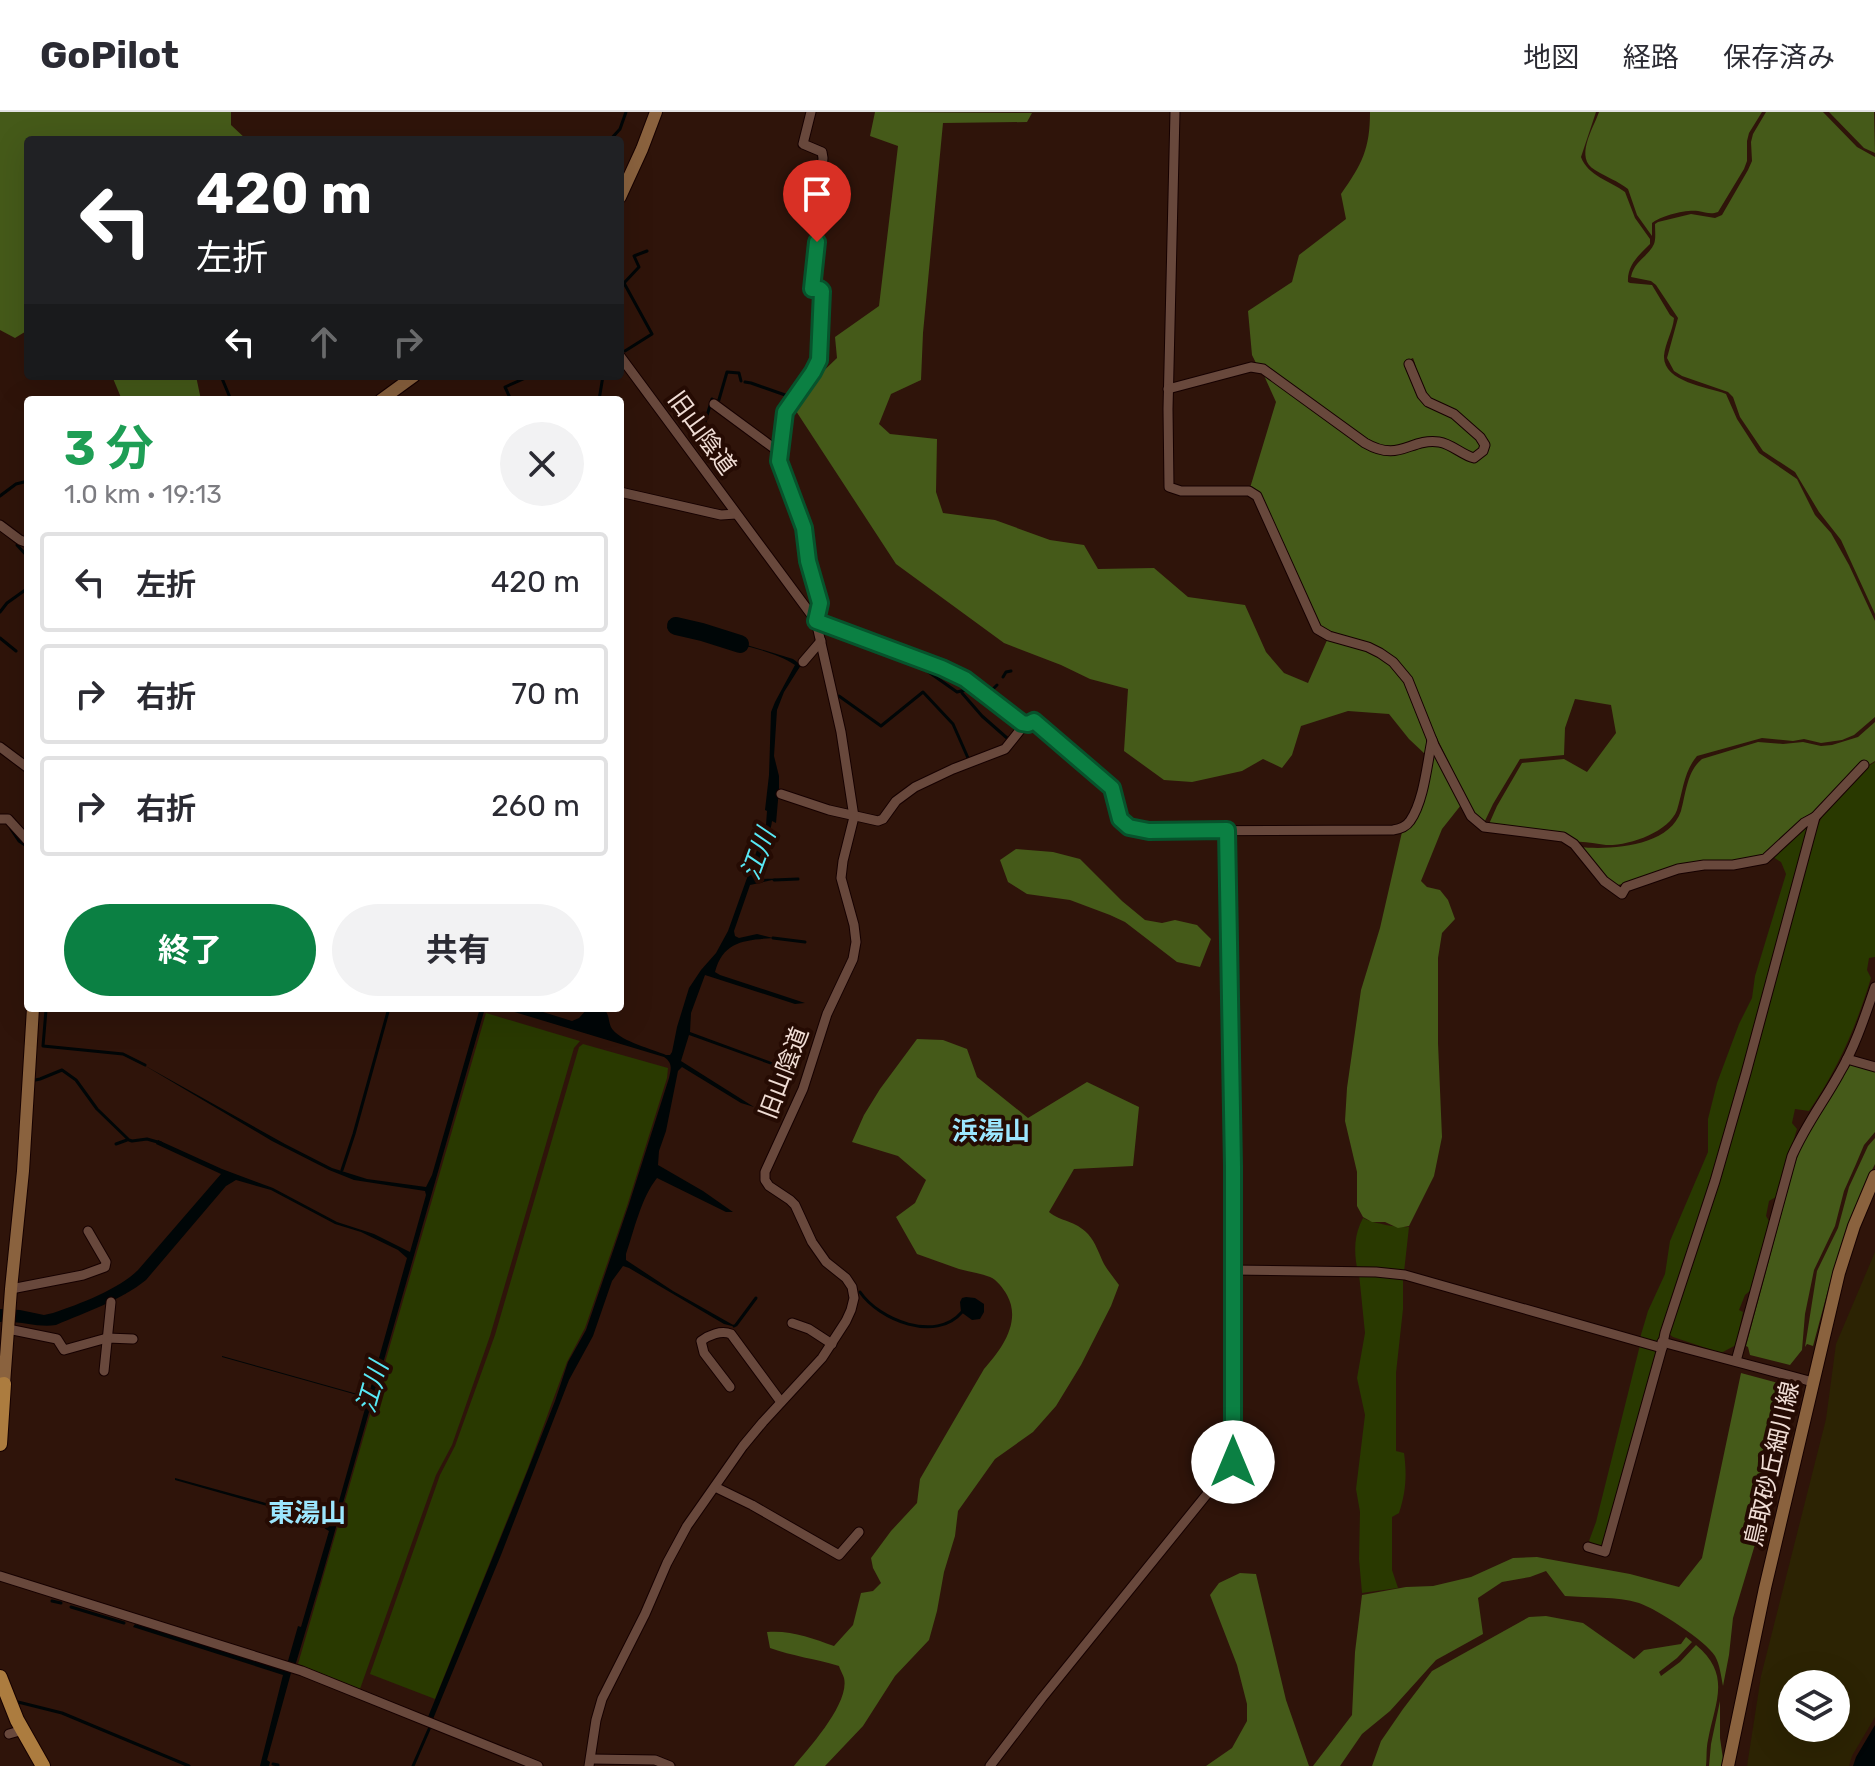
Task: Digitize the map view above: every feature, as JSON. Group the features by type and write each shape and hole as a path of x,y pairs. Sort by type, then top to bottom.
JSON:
{"main road":[{"path":"624,188 656,112"},
{"path":"386,396 408,380"},
{"path":"0,1444 2,1384 23,1171 33,1012"},
{"name":"鳥取砂丘細川線","path":"1728,1766 1765,1588 1839,1273 1875,1176"},
{"path":"0,1677 12,1709 16,1732 43,1766"}],"street":[{"path":"811,112 803,144 822,152 823,158 812,289 822,291 819,360 785,412 780,466 804,528 808,561 820,603 816,621 965,679 1025,724"},
{"path":"1175,112 1168,389 1169,487 1181,491 1249,491 1257,496 1317,629 1380,653 1393,662 1408,680 1432,740 1471,816 1484,827 1563,837 1574,844 1604,881 1622,894 1626,887 1678,869 1765,859 1804,823 1815,817 1864,765"},
{"name":"旧山陰道","path":"590,1762 602,1699 687,1526 743,1446 832,1344 851,1310 854,1298 846,1278 826,1262 812,1242 795,1205 765,1180 765,1172 803,1089 827,1014 853,959 856,942 841,878 854,817 844,744 821,641 816,621 624,361"},
{"path":"1168,389 1251,367 1263,369 1376,450 1399,451 1429,442 1443,442 1474,458 1485,445 1480,437 1454,414 1435,407 1422,395 1409,364"},
{"path":"714,404 780,451"},
{"path":"624,493 721,515 736,514"},
{"path":"0,525 24,542"},
{"path":"803,662 821,641"},
{"path":"781,794 854,817 878,821 896,801 915,787 1005,749 1025,724 1034,721 1112,788 1120,819 1129,827 1149,831 1393,830 1409,823 1416,807 1432,740"},
{"path":"0,747 24,765"},
{"path":"1588,1547 1605,1552 1662,1345 1731,1127 1815,817"},
{"path":"0,819 8,819 24,837"},
{"path":"990,1766 1233,1462 1233,1166 1227,830"},
{"path":"1736,1361 1792,1156 1807,1124 1856,1042 1875,987"},
{"path":"1847,1059 1875,1067"},
{"path":"11,1289 83,1275 105,1267 106,1262 88,1231"},
{"path":"1232,1270 1405,1275 1662,1345 1813,1382"},
{"path":"104,1371 111,1302"},
{"path":"792,1323 809,1329 832,1344"},
{"path":"8,1329 57,1339 64,1350 107,1338 133,1339"},
{"path":"730,1387 704,1353 701,1341 706,1337 725,1332 731,1334 781,1402"},
{"path":"715,1487 839,1555 859,1532"},
{"path":"0,1576 302,1671 538,1766"},
{"path":"590,1762 655,1760 670,1766"}],"green space":[{"path":"0,112 231,112 231,125 243,136 24,136 24,332 15,338 0,330"},
{"path":"875,112 1032,113 1027,122 943,123 921,380 891,394 879,424 890,434 937,439 936,492 943,513 995,520 1050,540 1084,545 1098,569 1154,568 1188,597 1245,605 1266,652 1284,673 1308,683 1328,638 1363,648 1390,664 1403,679 1426,736 1426,755 1389,714 1348,711 1301,726 1292,755 1282,768 1263,759 1242,771 1192,782 1164,780 1124,751 1128,689 1090,679 1004,643 896,564 796,411 813,381 837,358 835,337 879,306 898,146 870,136"},
{"path":"1370,112 1596,112 1581,157 1594,174 1625,192 1635,218 1650,239 1650,244 1632,265 1628,282 1652,285 1674,318 1664,356 1666,365 1678,378 1726,394 1737,419 1759,453 1797,479 1815,515 1831,533 1849,565 1875,621 1875,717 1854,735 1821,743 1804,739 1762,738 1697,756 1687,775 1677,810 1666,825 1626,843 1575,842 1489,824 1522,763 1564,759 1587,772 1616,733 1611,705 1575,699 1565,728 1564,755 1520,759 1484,823 1475,815 1413,685 1370,643 1320,628 1258,492 1250,488 1276,402 1262,371 1359,442 1397,455 1432,445 1449,449 1470,461 1487,443 1457,422 1480,441 1476,454 1453,444 1378,447 1257,365 1252,355 1248,311 1292,282 1299,255 1346,219 1341,194 1363,156","holes":["1413,358 1422,390 1443,411 1425,405 1404,362"]},
{"path":"1599,112 1762,112 1749,133 1744,169 1718,212 1687,211 1656,220 1652,223 1652,236 1637,215 1628,189 1595,170 1586,158 1587,143"},
{"path":"1766,112 1823,112 1857,147 1875,157 1875,614 1841,540 1819,512 1795,472 1763,451 1740,417 1733,397 1728,392 1674,371 1667,358 1678,318 1656,285 1631,277 1635,267 1654,244 1655,224 1691,214 1715,218 1722,215 1752,161 1753,134"},
{"path":"1829,112 1874,112 1875,153 1864,148"},
{"path":"114,380 197,380 200,396 120,396"},
{"path":"1875,722 1875,761 1867,766 1866,760 1818,809 1803,818 1760,857 1712,861 1618,885 1610,883 1579,847 1637,844 1664,832 1681,811 1690,776 1702,759 1758,742 1832,745 1858,737"},
{"path":"1433,747 1461,805 1442,829 1421,881 1427,887 1440,890 1448,900 1455,919 1442,933 1438,958 1442,1137 1434,1176 1409,1226 1398,1228 1385,1222 1372,1222 1363,1217 1357,1206 1357,1172 1345,1121 1347,1088 1361,990 1380,928 1402,832"},
{"path":"1875,762 1875,957 1869,958 1867,970 1871,978 1852,1031 1829,1079 1809,1111 1795,1109 1792,1123 1797,1129 1776,1197 1769,1201 1766,1216 1769,1221 1751,1290 1745,1295 1739,1310 1743,1312 1736,1345 1721,1353 1669,1334 1814,833 1823,815"},
{"path":"1810,822 1745,1067 1699,1224 1657,1341 1640,1338 1665,1274 1670,1241 1708,1152 1708,1119 1717,1083 1752,998 1755,976 1786,874 1781,862 1773,857"},
{"path":"1016,849 1053,852 1080,859 1145,920 1162,923 1175,920 1197,925 1211,939 1200,967 1177,962 1125,922 1110,915 1070,900 1027,894 1008,882 1000,860"},
{"path":"486,1013 580,1041 574,1048 490,1336 452,1445 436,1475 360,1689 298,1664"},
{"path":"917,1039 943,1040 967,1049 977,1077 1028,1118 1087,1082 1139,1107 1133,1166 1074,1169 1049,1212 1088,1234 1119,1285 1081,1365 1056,1406 1033,1432 995,1459 958,1511 955,1536 929,1640 895,1676 863,1726 825,1766 794,1766 835,1712 841,1700 844,1678 839,1666 770,1648 767,1632 793,1633 834,1646 853,1625 861,1593 873,1591 881,1583 871,1558 917,1503 920,1479 984,1369 1003,1344 1011,1325 1011,1305 995,1280 917,1254 896,1217 915,1203 926,1180 898,1156 852,1142 880,1089"},
{"path":"583,1044 668,1068 667,1078 585,1328 567,1362 435,1699 370,1674 440,1475 455,1446 495,1335 579,1047"},
{"path":"1851,1064 1875,1070 1875,1132 1864,1145 1844,1191 1835,1226 1814,1270 1802,1350 1790,1365 1750,1355 1746,1346 1800,1149 1814,1121"},
{"path":"1875,1138 1875,1164 1842,1243 1813,1346 1807,1344 1805,1347 1817,1271 1838,1228 1849,1187 1868,1146"},
{"path":"1363,1218 1385,1225 1409,1227 1404,1272 1357,1268 1356,1243"},
{"path":"1359,1274 1403,1278 1396,1373 1396,1451 1404,1453 1406,1476 1399,1513 1392,1517 1392,1570 1398,1588 1362,1593 1360,1512 1356,1489 1365,1415 1357,1378 1365,1333"},
{"path":"1640,1345 1659,1350 1601,1548 1589,1541"},
{"path":"1741,1373 1782,1384 1788,1394 1763,1475 1759,1531 1733,1618 1723,1686 1715,1656 1702,1642 1669,1618 1630,1601 1565,1596 1546,1571 1502,1582 1478,1598 1483,1634 1436,1660 1390,1711 1362,1734 1340,1766 1313,1766 1352,1715 1362,1595 1406,1587 1433,1586 1471,1577 1513,1558 1537,1557 1630,1574 1679,1587 1702,1558"},
{"path":"1240,1573 1256,1574 1286,1700 1309,1766 1206,1766 1232,1748 1247,1721 1247,1704 1237,1665 1210,1595 1219,1583"},
{"path":"1546,1616 1583,1623 1634,1659 1644,1650 1681,1644 1686,1637 1692,1642 1659,1672 1661,1676 1696,1645 1714,1667 1718,1690 1707,1743 1706,1766 1372,1766 1381,1741 1432,1671 1529,1617"},
{"path":"1720,1701 1723,1766 1709,1766 1711,1744"}],"sand":[{"path":"1875,1252 1875,1717 1849,1766 1747,1766 1761,1676 1826,1419 1836,1344"}],"water":[{"path":"717,636 793,659 801,665 777,710 774,756 779,789 776,823 772,821 755,878 777,879 750,885 734,931 739,938 757,934 773,938 744,941 729,948 715,972 805,1003 795,1004 705,975 691,1013 690,1032 777,1064 772,1065 689,1035 681,1061 754,1107 741,1103 682,1067 678,1071 658,1165 733,1212 726,1212 657,1178 642,1205 626,1260 735,1326 724,1324 623,1266 612,1281 593,1336 569,1380 433,1719 428,1717 568,1362 586,1330 671,1069 664,1057 514,1012 543,1012 572,1021 584,1012 606,1012 613,1030 624,1038 666,1055 672,1052 689,988 716,953 728,931 766,825 771,712 795,665 757,649"},
{"path":"479,1012 484,1012 322,1576 291,1673 267,1760 269,1766 260,1766 283,1675 133,1627 135,1624 286,1668 329,1531 313,1519 175,1478 313,1516 320,1523 332,1526 368,1398 222,1356 368,1397 407,1258 398,1250 361,1232 335,1224 271,1190 236,1180 226,1186 146,1280 125,1294 56,1325 0,1322 0,1309 44,1315 53,1313 110,1290 138,1270 221,1174 156,1144 158,1140 273,1188 337,1222 374,1234 410,1252 425,1191 354,1180 329,1170 272,1141 142,1064 332,1168 367,1179 426,1187"},
{"path":"966,1297 984,1304 980,1319 972,1320 961,1312 960,1302"},
{"path":"1875,1725 1875,1766 1853,1766 1856,1757"}],"waterway":[{"path":"614,136 620,129 626,112"},
{"name":"江川","path":"625,351 652,334 624,283 639,267 634,256 647,251"},
{"path":"699,442 712,399 718,403 727,372 739,373 741,381"},
{"path":"745,382 788,396 805,375"},
{"path":"223,380 229,396"},
{"path":"509,396 505,387 521,380"},
{"name":"江川","path":"600,396 602,380"},
{"path":"0,496 24,482"},
{"path":"17,545 24,553"},
{"path":"0,612 24,591"},
{"name":"江川","path":"676,626 740,644"},
{"path":"826,631 920,666 957,692 970,689"},
{"path":"0,638 16,651"},
{"path":"1003,677 1011,671"},
{"path":"984,687 991,691 997,685"},
{"path":"839,696 881,726 923,692 953,724 968,758"},
{"path":"962,693 1007,738"},
{"path":"11,829 24,844"},
{"path":"774,880 798,879"},
{"path":"773,938 805,942"},
{"path":"46,1012 43,1046 123,1054 145,1065"},
{"path":"342,1170 388,1012"},
{"path":"31,1081 62,1070 76,1080 97,1109 129,1140 147,1139 161,1143"},
{"path":"116,1144 127,1140"},
{"path":"860,1292 880,1311 894,1319 923,1327 938,1326 962,1312"},
{"path":"734,1326 756,1298"},
{"path":"52,1601 61,1603"},
{"path":"71,1607 124,1623"},
{"path":"18,1702 62,1713 189,1766"},
{"path":"413,1766 430,1727"},
{"path":"273,1764 278,1765"}],"district":[{"name":"浜湯山","path":"991,1131"},
{"name":"東湯山","path":"307,1513"}],"route":[{"path":"817,242 812,289 822,291 819,360 785,412 779,461 804,528 808,561 820,603 816,621 942,668 965,679 1022,723 1034,721 1112,788 1120,819 1129,827 1149,831 1227,830 1233,1166 1233,1462"}]}
